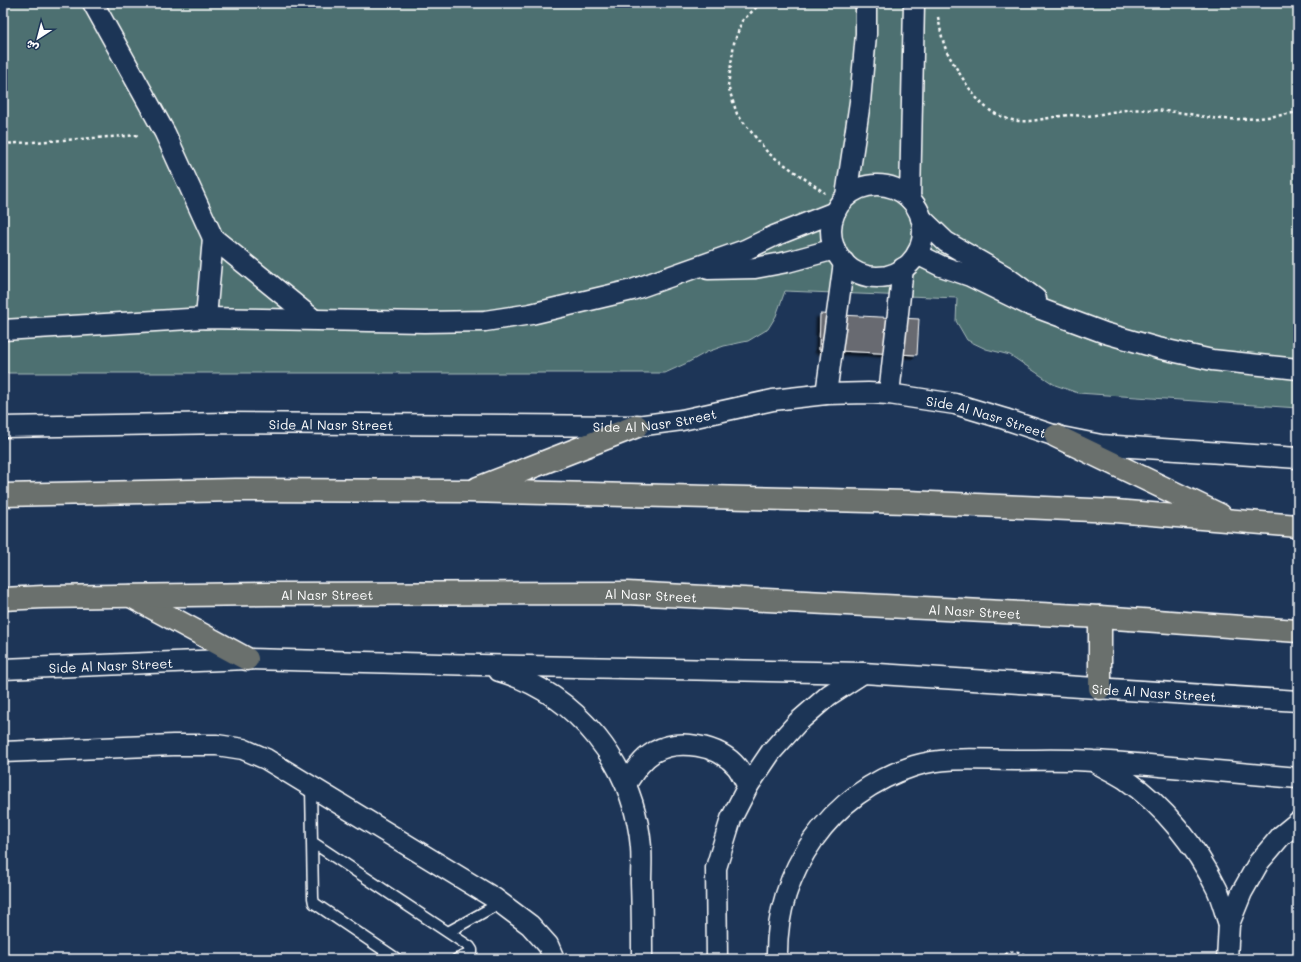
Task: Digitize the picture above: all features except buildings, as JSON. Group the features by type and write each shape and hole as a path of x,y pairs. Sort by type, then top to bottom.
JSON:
{"main road":[{"path":"468,491 637,426"},
{"path":"1056,436 1231,521"},
{"path":"3,495 236,490 468,491 916,502 1115,511 1298,526"},
{"name":"Al Nasr Street","path":"3,599 130,596 627,593 1100,617 1298,631"},
{"path":"130,596 247,659"},
{"path":"1100,617 1100,688"}],"street":[{"path":"93,3 165,133 214,238 313,319"},
{"path":"866,3 866,34 860,102 841,204 832,224 832,237 840,256 854,270 866,275 879,276 891,274 911,262 917,254 922,242 923,230 921,218"},
{"path":"910,199 914,3"},
{"path":"3,330 206,318 424,322 485,321 530,314 588,302 632,290 745,250 841,204 858,188 872,185 886,185 899,190 910,199 921,218 946,242 1005,276 1053,313"},
{"path":"206,318 214,238"},
{"path":"917,254 941,266 970,276 1027,304 1105,332 1158,348 1212,360 1298,369"},
{"path":"692,269 755,268 787,262 840,256"},
{"path":"826,394 840,256"},
{"path":"889,394 903,268"},
{"name":"Side Al Nasr Street","path":"3,427 227,423 637,426 682,420 773,400 826,394 868,393 889,394 955,404 1056,436 1101,445 1298,458"},
{"name":"Side Al Nasr Street","path":"3,669 247,659 480,666 863,673 1298,701"},
{"path":"480,666 518,677 552,695 582,720 607,750 626,784 636,815 641,847 642,959"},
{"path":"717,959 716,868 731,819 748,786 771,752 798,722 829,695 863,673"},
{"path":"3,752 173,745 217,745 243,749 266,759 494,898 530,925 548,945 554,959"},
{"path":"626,784 638,766 655,752 676,745 698,745 719,753 736,766 748,786"},
{"path":"777,959 780,919 787,889 800,861 816,836 836,813 860,793 893,775 915,766 944,760 1093,760 1298,778"},
{"path":"1093,760 1130,784 1153,802 1178,828 1199,858 1217,890 1229,924"},
{"path":"1227,959 1229,924 1242,892 1259,862 1281,836 1298,822"}],"lane":[{"path":"311,787 314,903 397,959"},
{"path":"312,842 470,947 472,953 457,959"},
{"path":"448,932 500,903"}],"path":[{"path":"761,3 742,21 734,43 728,86 737,114 768,153 841,204"},
{"path":"938,10 944,45 950,58 970,90 987,109 1011,120 1024,122 1037,121 1070,115 1086,116 1127,110 1168,111 1223,119 1251,119 1280,116 1298,112"},
{"path":"3,144 165,133"},
{"path":"1001,959 1007,953 1013,951 1020,952 1028,959"}],"green space":[{"path":"3,3 1298,3 1298,408 1078,393 1055,385 1010,355 986,349 967,340 956,321 957,298 785,291 776,316 768,329 748,341 724,346 707,352 665,373 3,373"}]}
